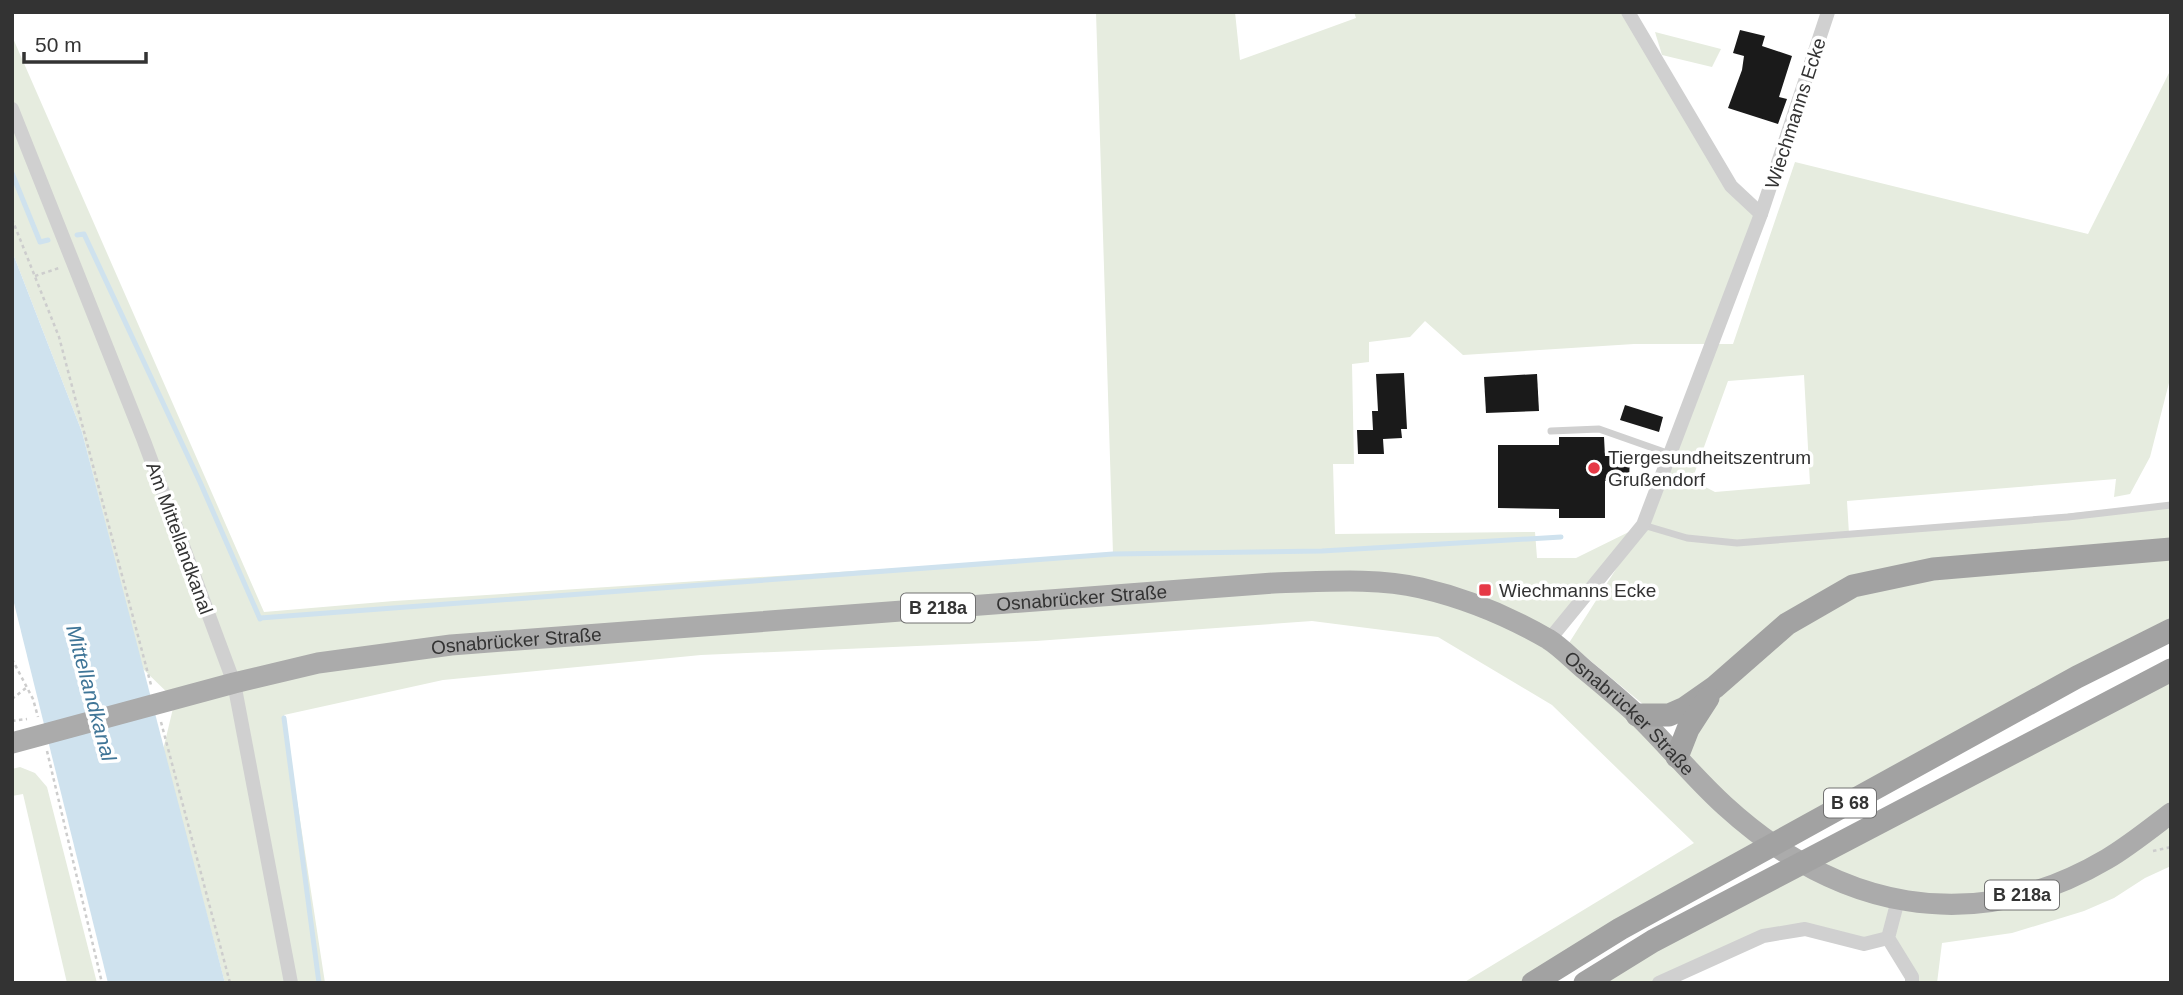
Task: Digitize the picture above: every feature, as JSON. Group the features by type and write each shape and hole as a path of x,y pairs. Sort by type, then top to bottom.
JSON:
{"highway":[{"path":"1637,715 1669,715 1685,708 1715,687 1787,624 1853,586 1933,569 2171,549"},
{"name":"B 68","path":"1532,983 1620,929 2077,677 2171,630"},
{"name":"B 68","path":"1586,983 1665,935 2171,670"},
{"path":"1677,757 1688,729 1715,687"}],"main road":[{"name":"Osnabrücker Straße","path":"12,743 158,700 318,663 451,645 1274,583 1366,581 1420,587 1480,607 1549,640 1637,715 1725,806 1772,845 1803,865 1853,887 1898,900"},
{"name":"B 218a","path":"1898,900 1941,905 1980,902 2031,893 2067,880 2106,859 2171,813"}],"street":[{"name":"Wiechmanns Ecke","path":"1628,12 1731,186 1761,214"},
{"name":"Wiechmanns Ecke","path":"1549,640 1643,525 1761,214 1828,12"},
{"name":"Am Mittellandkanal","path":"12,109 144,441 234,683 291,983"},
{"path":"1898,900 1888,938 1912,977 1912,983"},
{"path":"1659,983 1763,936 1805,929 1864,944 1888,938"}],"lane":[{"path":"1551,431 1599,429 1670,454"},
{"path":"1643,525 1687,538 1737,543 2068,517 2171,505"}],"path":[{"path":"12,219 59,337 158,700 230,983"},
{"path":"35,276 73,263"},
{"path":"12,659 33,699 102,983"},
{"path":"12,699 27,687"}],"shaded area":[{"path":"1096,12 1235,12 1240,60 1356,18 1354,12 1628,12 1731,186 1761,214 1713,344 1733,344 1795,162 2088,234 2171,69 2171,375 2150,457 2130,494 2114,497 2116,479 1847,501 1849,534 2171,503 2171,544 1850,580 1675,706 1644,705 1569,643 1639,533 1550,640 1685,756 1701,717 1749,663 1788,632 1854,594 1934,576 2171,552 2171,630 1533,983 1463,983 1694,843 1552,705 1438,637 1312,621 1036,641 701,655 443,680 284,715 325,983 225,983 163,750 175,700 142,668 82,432 12,251 12,36 264,612 394,601 1113,554","holes":["1425,321 1463,355 1634,344 1712,344 1643,525 1576,558 1537,558 1535,532 1335,534 1333,464 1354,464 1352,364 1369,362 1369,342 1410,337","1804,375 1810,484 1715,492 1692,480 1728,381"]},
{"path":"1655,32 1721,49 1712,67 1662,55"},
{"path":"2171,670 2171,866 2145,878 2114,898 2084,911 2012,933 1942,943 1937,983 1912,983 1888,938 1864,944 1805,929 1763,936 1659,983 1585,983"},
{"path":"20,767 35,773 47,787 97,983 67,983 23,794 12,796 12,769"}],"water":[{"name":"Mittellandkanal","path":"12,251 82,432 225,983 108,983 12,595"}],"building":[{"path":"1740,30 1765,36 1762,46 1792,56 1779,97 1787,99 1778,124 1728,108 1742,70 1744,56 1733,53"},
{"path":"1404,373 1407,429 1401,429 1402,438 1383,439 1384,454 1358,454 1357,430 1373,430 1372,411 1378,411 1376,374"},
{"path":"1537,374 1539,411 1486,413 1484,377"},
{"path":"1625,405 1663,417 1659,432 1620,420"},
{"path":"1559,437 1604,437 1605,456 1630,456 1629,481 1605,481 1605,518 1559,518 1559,509 1498,508 1498,445 1559,445"}],"waterway":[{"path":"12,173 40,242 48,240"},
{"path":"77,235 84,234 200,482 260,619"},
{"path":"260,618 1113,554 1322,551 1561,537"},
{"path":"284,718 319,983"}],"place":[{"name":"Tiergesundheitszentrum Grußendorf","path":"1594,468"},
{"name":"Wiechmanns Ecke","path":"1485,590"}]}
